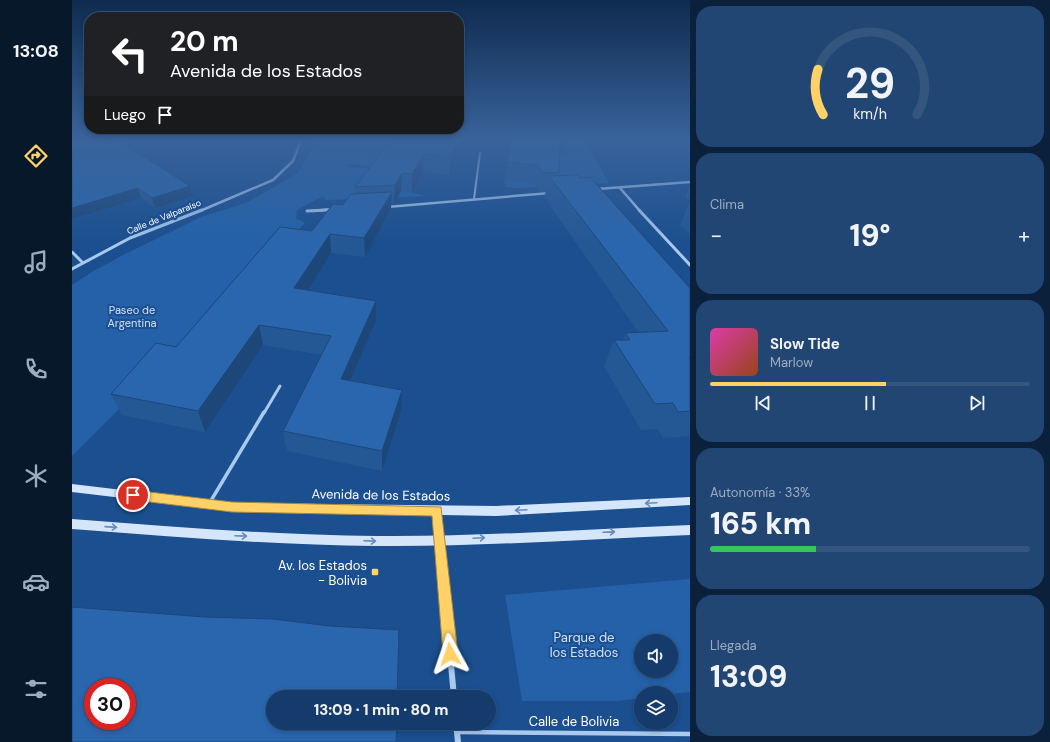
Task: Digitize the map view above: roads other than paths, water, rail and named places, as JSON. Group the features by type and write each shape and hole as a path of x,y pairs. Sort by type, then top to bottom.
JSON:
{"street":[{"name":"Calle de Valparaíso","path":"72,268 130,238 242,194 273,180 279,175"},
{"path":"590,190 690,182"},
{"path":"620,188 629,200 690,265"},
{"path":"385,207 551,193"},
{"path":"307,211 338,209"},
{"path":"72,252 82,262"},
{"name":"Avenida de los Estados","path":"72,488 232,507 496,511 690,501"},
{"path":"437,511 453,690"},
{"path":"72,524 223,536 376,541 440,540 690,530"},
{"path":"457,732 458,742"}],"lane":[{"path":"474,199 477,175"},
{"path":"209,504 280,386"},
{"name":"Calle de Bolivia","path":"457,732 690,734"}],"place":[{"name":"Av. los Estados - Bolivia","path":"375,572"}],"park label":[{"name":"Paseo de Argentina","path":"132,316"},
{"name":"Parque de los Estados","path":"584,644"}]}
